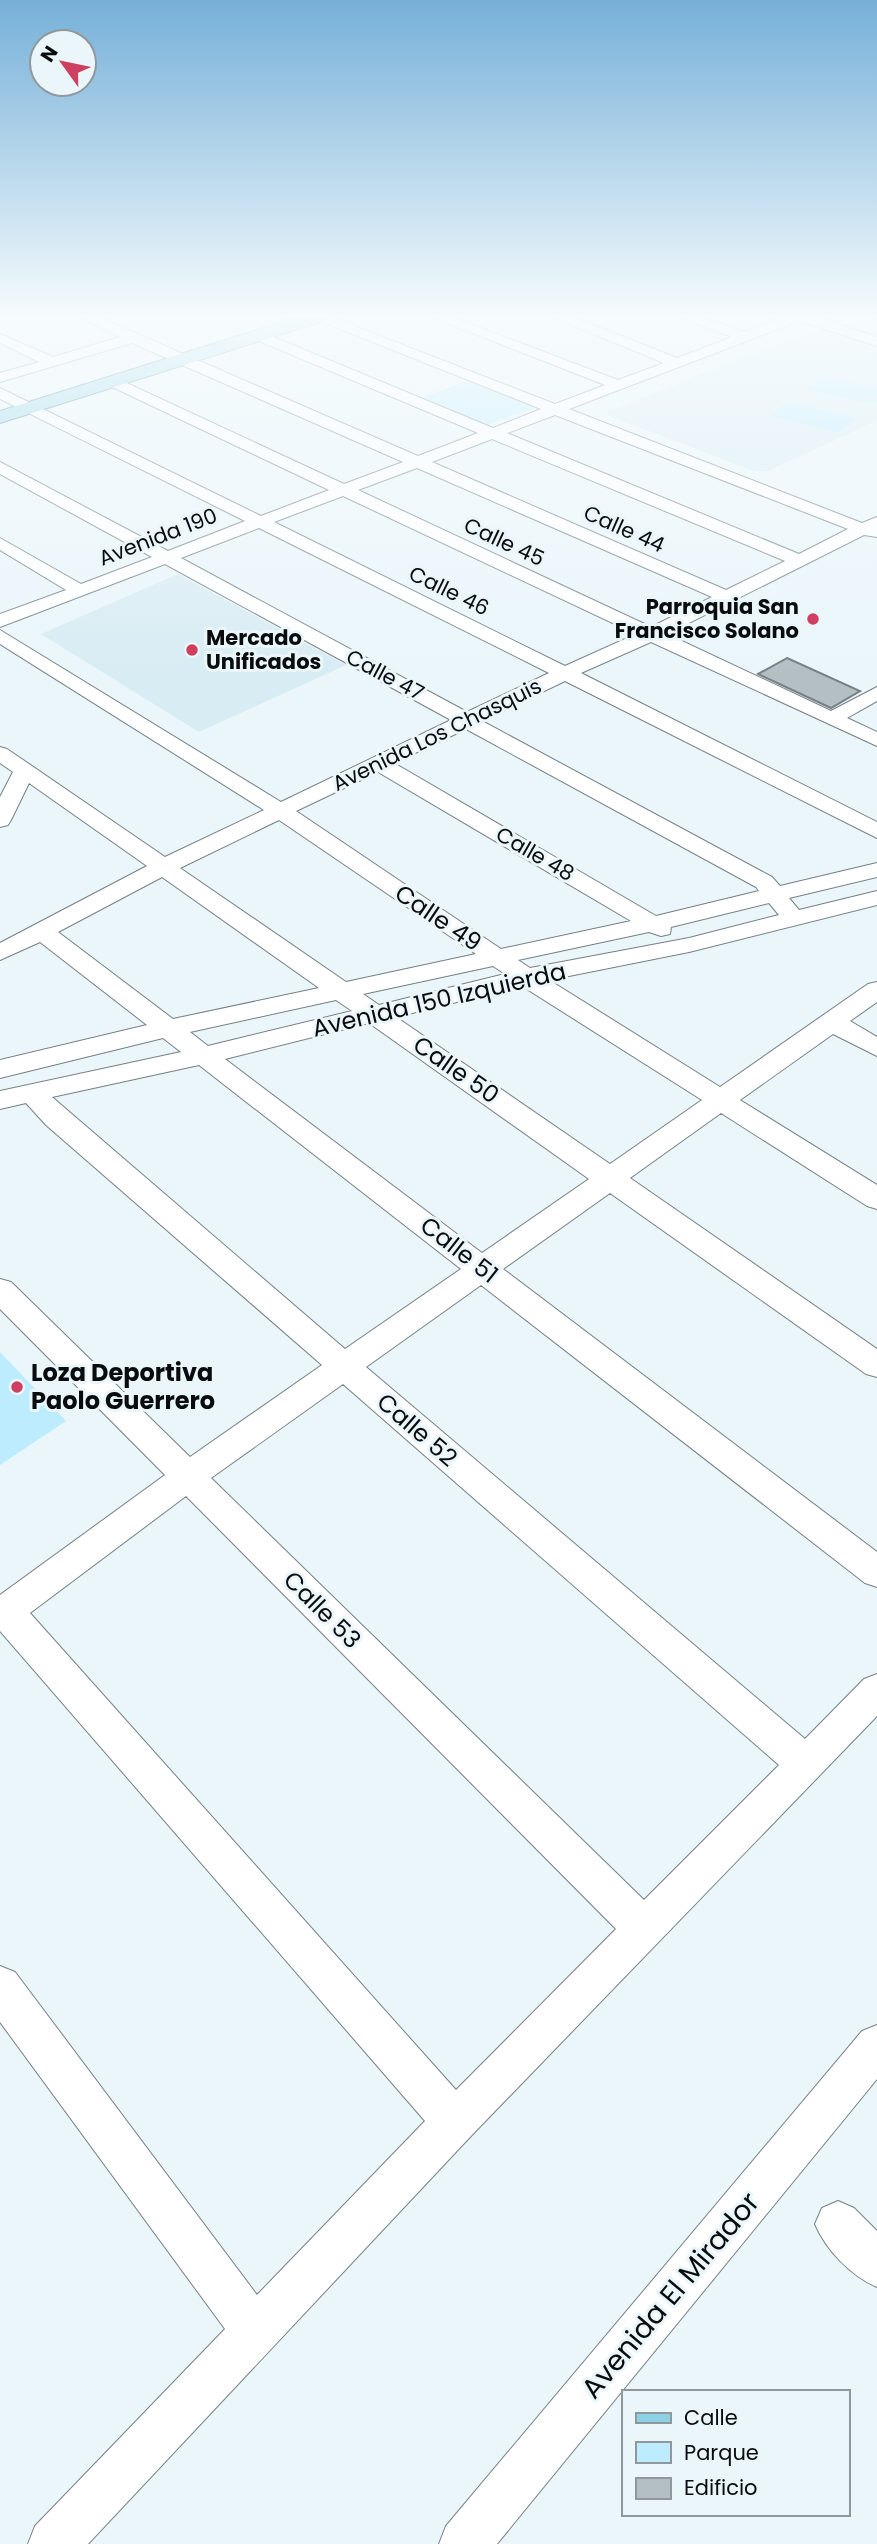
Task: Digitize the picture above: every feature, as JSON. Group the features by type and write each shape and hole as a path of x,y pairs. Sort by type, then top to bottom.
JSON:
{"street":[{"name":"Calle 46","path":"81,434 877,831"},
{"name":"Calle 45","path":"222,434 877,740"},
{"name":"Calle 44","path":"352,434 727,597"},
{"name":"Avenida 190","path":"0,621 492,434"},
{"path":"496,434 800,561"},
{"path":"621,434 872,529"},
{"name":"Calle 47","path":"0,467 764,882 794,919"},
{"name":"Avenida Los Chasquis","path":"0,953 162,868 565,673 872,529"},
{"path":"0,543 81,591"},
{"name":"Calle 49","path":"0,636 281,811 495,957 877,1199"},
{"path":"831,719 877,693"},
{"name":"Calle 50","path":"0,753 877,1365"},
{"name":"Calle 48","path":"380,764 689,945"},
{"path":"0,820 24,770"},
{"name":"Avenida 150 Izquierda","path":"0,1069 169,1028 653,924 877,870"},
{"name":"Avenida 150 Izquierda","path":"0,1100 205,1055 526,977 689,945 877,898"},
{"name":"Calle 51","path":"40,930 877,1572"},
{"path":"454,2122 3,1613 187,1477 877,990"},
{"path":"832,1022 877,1048"},
{"name":"Calle 52","path":"33,1094 56,1118 343,1367 805,1763"},
{"name":"Calle 53","path":"0,1290 645,1929"},
{"path":"53,2544 454,2122 877,1691"},
{"path":"0,1987 255,2332"},
{"name":"Avenida El Mirador","path":"464,2544 877,2046"},
{"path":"838,2224 877,2264"}],"shaded area":[{"path":"656,434 849,434 767,471 754,471"},
{"name":"Mercado Unificados","path":"178,574 346,665 199,732 41,634"}],"green space":[{"name":"Loza Deportiva Paolo Guerrero","path":"0,1352 66,1421 0,1465"}],"building":[{"path":"787,658 860,691 831,708 758,674"}],"place":[{"name":"Parroquia San Francisco Solano","path":"813,619"},
{"name":"Mercado Unificados","path":"192,650"},
{"name":"Loza Deportiva Paolo Guerrero","path":"17,1387"}]}
